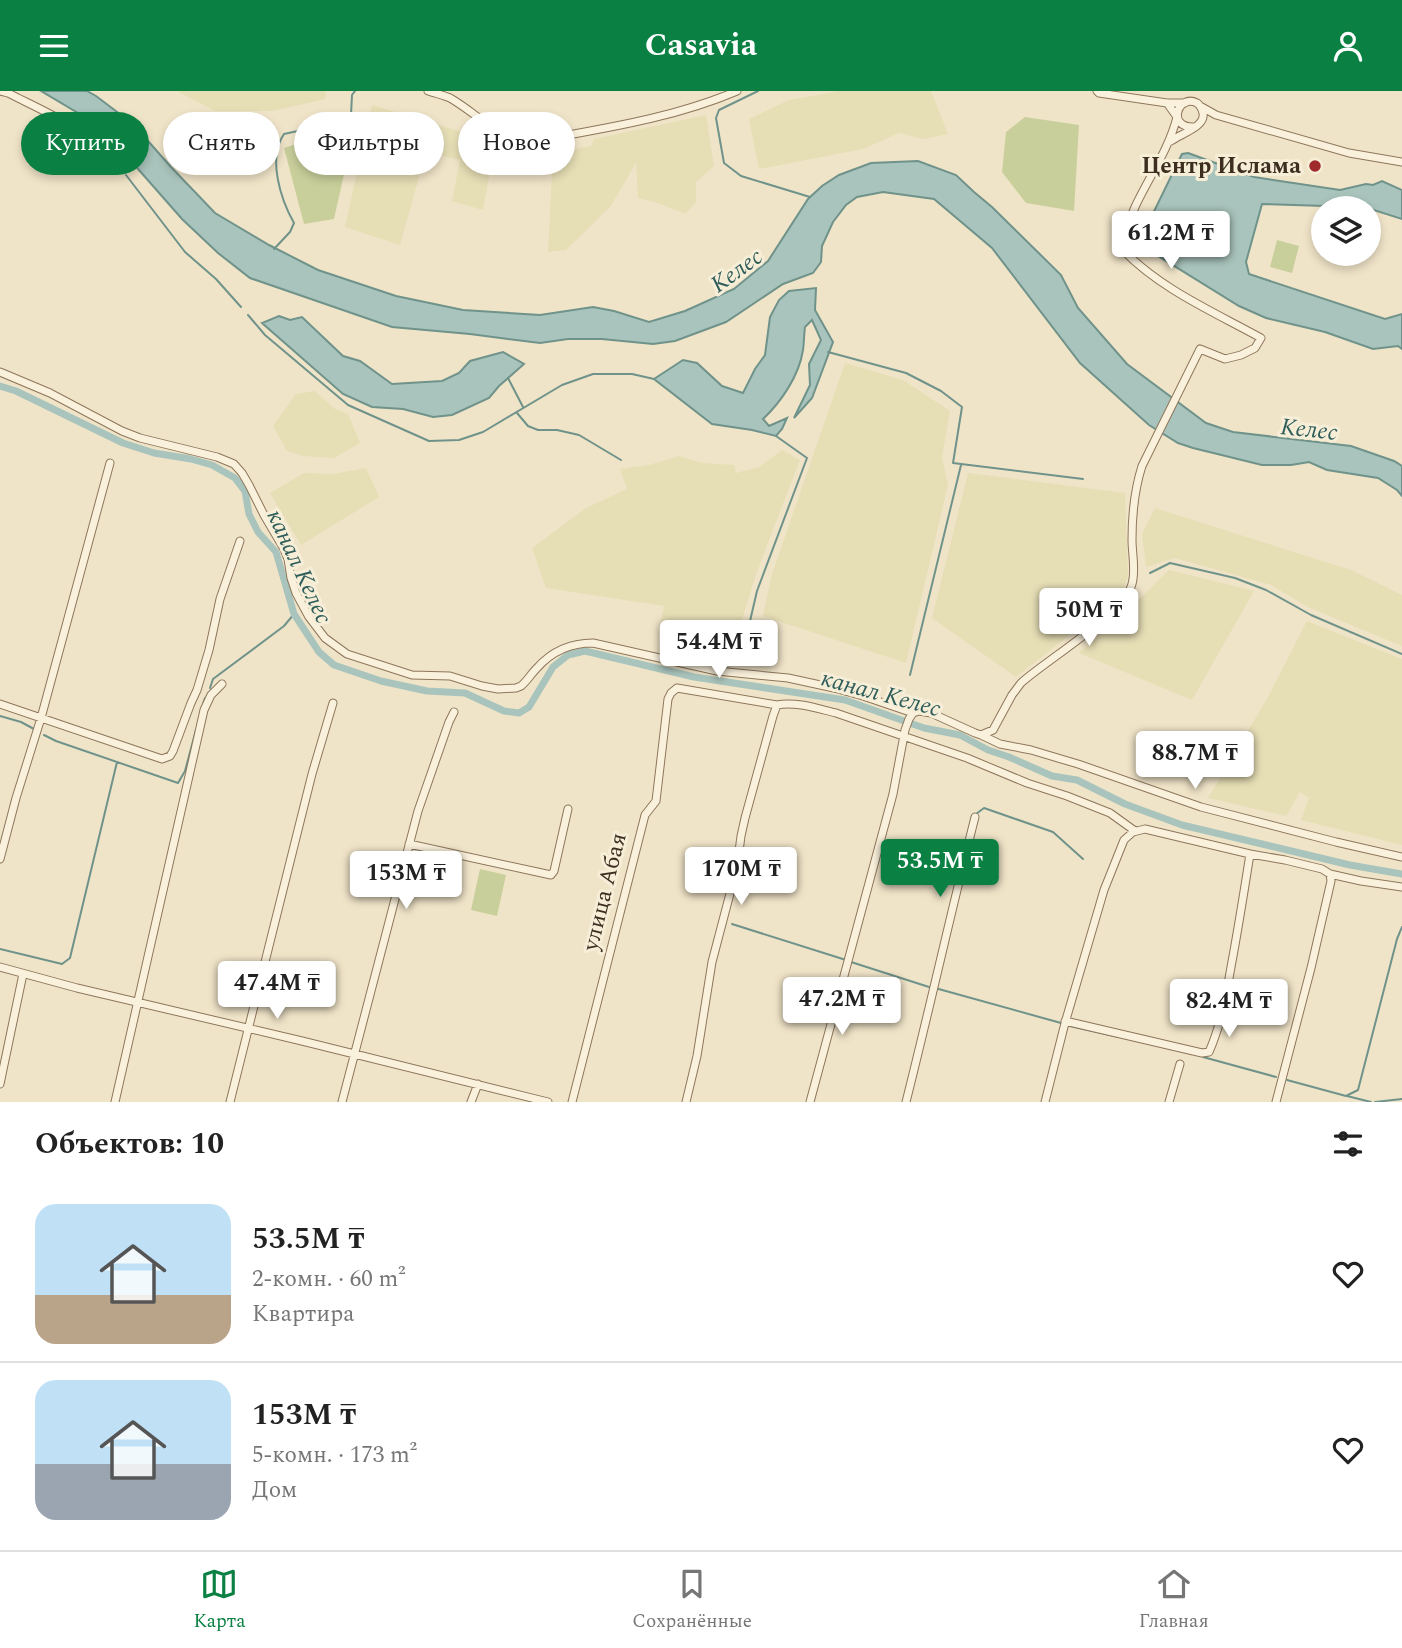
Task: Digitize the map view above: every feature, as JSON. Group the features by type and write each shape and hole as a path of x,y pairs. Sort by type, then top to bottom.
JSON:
{"street":[{"path":"0,91 46,112"},
{"path":"428,91 448,97 502,134 530,142 633,123 707,104 737,91"},
{"path":"1097,91 1167,103 1193,102 1216,115 1349,153 1402,162"},
{"path":"1167,103 1185,127 1196,126 1203,118 1200,106"},
{"path":"981,735 993,730 1021,683 1092,629 1127,595 1133,578 1132,527 1135,488 1142,466 1200,349 1225,359 1255,348 1261,338 1182,295 1143,270 1122,249 1135,207 1168,143 1179,109 1185,103"},
{"path":"1168,143 1216,115"},
{"path":"0,372 50,393 122,431 217,457 233,464 250,485 284,549 296,593 309,617 325,638 347,654 412,675 450,676 482,687 498,689 522,686 548,656 556,651 577,644 593,643 717,671 788,678 834,688 863,696 911,716"},
{"path":"0,859 110,463"},
{"path":"0,704 162,759 170,757 197,690 220,599 240,541"},
{"path":"115,1102 204,710 211,695 222,684"},
{"name":"улица Абая","path":"572,1102 636,846 645,815 656,801 668,699 671,693 680,688 777,705"},
{"path":"197,690 211,695"},
{"path":"230,1102 299,823 333,703"},
{"path":"686,1102 697,1056 712,962 737,867 745,818 777,705 815,708 904,734 1111,813 1135,831"},
{"path":"810,1102 893,794 904,734 911,716 919,711 931,713 1000,744 1078,764 1174,799 1402,857"},
{"path":"342,1102 409,844 429,778 454,712"},
{"path":"409,844 551,875 568,809"},
{"path":"906,1102 975,817"},
{"path":"1045,1102 1064,1024 1104,890 1124,840 1135,831 1145,829 1322,869 1330,874 1361,881 1402,887"},
{"path":"1064,1024 1202,1053 1209,1052 1226,997 1250,854"},
{"path":"1276,1102 1314,957 1331,881 1330,874"},
{"path":"0,967 548,1102"},
{"path":"0,1084 23,974"},
{"path":"1169,1102 1181,1064"},
{"path":"471,1102 478,1084"}],"shaded area":[{"path":"177,91 326,91 325,99 272,111 215,111"},
{"path":"840,91 931,91 948,134 923,139 899,133 863,149 759,169 749,119 789,100"},
{"path":"372,105 395,112 370,112"},
{"path":"706,115 714,166 696,182 696,202 685,214 638,198 636,163 610,207 566,250 548,252 552,175 575,175 575,149 591,146 594,139"},
{"path":"444,127 458,131 458,160 444,156"},
{"path":"458,170 458,175 489,175 483,210 452,201"},
{"path":"357,175 420,175 400,245 345,227"},
{"path":"845,363 903,380 950,411 942,457 948,485 906,663 763,616 772,574"},
{"path":"315,391 335,409 348,414 360,443 334,458 303,456 287,451 273,426 296,394"},
{"path":"782,450 800,460 756,574 732,652 659,630 664,606 546,588 532,548 586,508 627,489 620,469 649,465 679,456 702,463 734,465 736,473 759,467"},
{"path":"366,468 379,497 301,545 270,493 304,473 333,474"},
{"path":"968,473 1125,493 1128,576 1124,587 1103,609 1016,677 932,618"},
{"path":"1155,508 1351,570 1402,595 1402,646 1310,608 1271,585 1175,558 1146,567 1142,534"},
{"path":"1169,570 1254,591 1192,700 1079,653"},
{"path":"1307,621 1402,659 1402,845 1301,820 1309,798 1300,792 1286,816 1208,798 1268,697"}],"green space":[{"path":"1025,117 1079,125 1074,211 1026,203 1002,172 1006,132"},
{"path":"294,145 294,175 344,175 334,219 304,224 284,148"},
{"path":"1277,240 1299,246 1292,273 1270,267"},
{"path":"480,869 506,875 497,916 471,910"}],"water":[{"name":"Келес","path":"41,91 87,91 117,112 76,112"},
{"name":"Келес","path":"149,142 163,158 163,175 179,175 215,213 318,270 396,296 463,310 540,315 593,307 649,322 685,311 734,289 768,261 808,199 839,175 871,163 918,161 956,175 992,207 1061,275 1078,308 1127,364 1206,423 1233,432 1351,446 1394,461 1402,466 1402,496 1378,478 1327,470 1309,462 1262,465 1178,443 1149,425 1080,363 992,248 934,199 883,192 857,197 846,205 833,222 822,246 821,262 813,273 783,284 726,322 675,341 653,344 602,339 568,339 540,343 392,327 250,278 182,219 143,175 149,175"},
{"path":"1188,153 1254,177 1340,190 1382,181 1402,190 1402,219 1381,212 1381,196 1311,196 1311,206 1262,204 1246,262 1249,274 1385,319 1402,314 1402,349 1398,346 1373,349 1325,332 1266,318 1239,306 1142,246 1140,240 1182,154"},
{"path":"816,288 815,310 833,342 812,398 794,418 810,385 809,364 821,340 812,320 805,327 801,360 793,379 783,397 763,419 769,426 787,418 776,436 712,424 654,379 683,360 697,363 722,386 743,393 765,355 770,317 779,300 789,291"},
{"path":"279,316 290,320 302,317 343,356 360,361 392,384 442,381 459,373 470,361 503,352 524,364 489,398 452,415 433,417 403,409 372,407 343,394 262,323"}],"waterway":[{"path":"274,249 290,232 294,223 281,191 276,167 279,144 284,134 343,121 351,115 352,95 355,91"},
{"path":"758,91 719,110 716,118 724,163 741,176 810,197"},
{"path":"126,175 185,252 216,279 241,307"},
{"path":"248,315 265,335 348,405 429,441 459,440 483,432 562,385 593,374 632,374 654,379"},
{"path":"828,352 906,373 941,391 962,407 953,463 1083,479"},
{"path":"508,378 523,407"},
{"name":"канал Келес","path":"0,386 16,391 123,443 154,453 212,465 235,478 245,491 249,514 258,532 276,552 294,614 319,652 334,665 381,681 427,691 465,693 504,711 519,713 529,707 553,667 568,655 585,651 694,677 845,700 924,728 960,735 988,750 1052,776 1077,780 1125,804 1182,825 1350,865 1402,874"},
{"path":"517,413 528,426 538,430 557,430 579,435 621,460"},
{"path":"740,664 757,591 807,458 776,436"},
{"path":"910,675 961,465"},
{"path":"1150,573 1170,563 1235,578 1266,590 1311,615 1402,654"},
{"path":"210,688 213,679 284,626 294,614"},
{"path":"203,704 205,698"},
{"path":"0,716 34,729"},
{"path":"44,735 178,783 185,771 196,730"},
{"path":"0,949 62,964 70,958 117,762"},
{"path":"976,814 984,808 1053,832 1083,859"},
{"path":"732,924 846,960"},
{"path":"1287,1080 1346,1096 1358,1090 1402,927"},
{"path":"851,962 929,987"},
{"path":"935,988 1061,1023"},
{"path":"1070,1026 1119,1037"},
{"path":"1203,1057 1276,1077"},
{"path":"1347,1096 1371,1102"},
{"path":"1375,1102 1402,1099"}],"place":[{"name":"Центр Ислама","path":"1315,166"}]}
